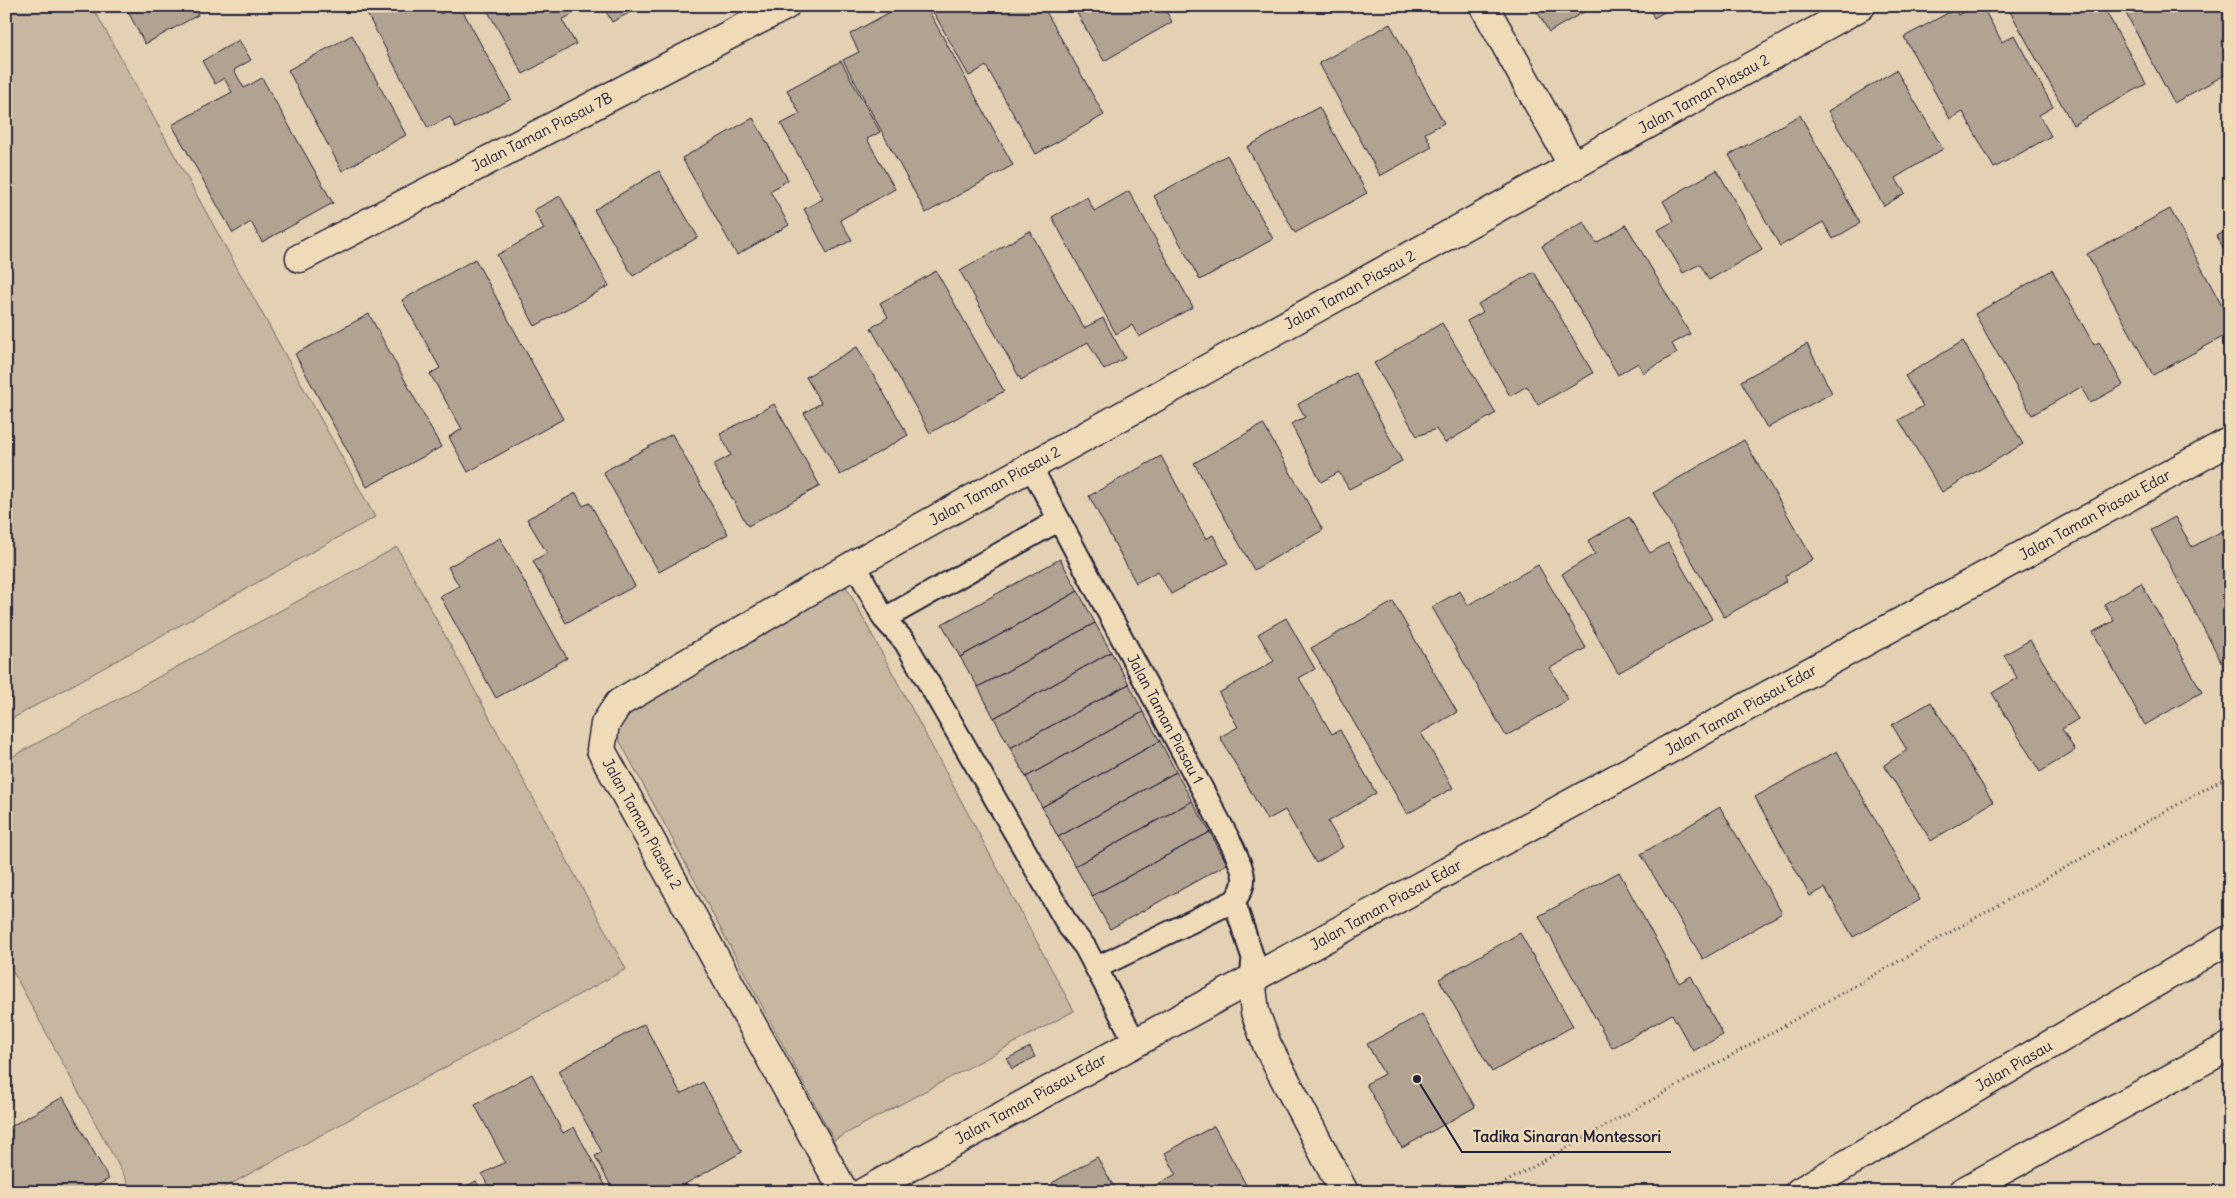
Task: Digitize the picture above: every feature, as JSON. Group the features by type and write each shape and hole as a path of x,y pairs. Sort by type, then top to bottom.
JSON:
{"street":[{"name":"Jalan Taman Piasau 7B","path":"300,258 785,6"},
{"path":"1484,6 1573,166"},
{"name":"Jalan Taman Piasau 2","path":"844,1192 601,750 605,724 618,703 855,564 1861,6"},
{"name":"Jalan Taman Piasau Edar","path":"864,1192 2230,441"},
{"name":"Jalan Piasau","path":"1799,1192 2230,939"},
{"path":"1251,979 1254,1012 1267,1045 1344,1192"},
{"path":"1962,1192 2230,1046"}],"lane":[{"name":"Jalan Taman Piasau 1","path":"1031,467 1233,847 1244,872 1243,889 1234,901"},
{"path":"884,618 1059,520"},
{"path":"855,564 884,618 905,642 1069,927 1085,947 1135,1042"},
{"path":"1096,968 1234,901 1253,958 1251,979"}],"path":[{"path":"1488,1192 2230,775"}],"shaded area":[{"path":"6,6 92,6 375,517 6,722"},
{"path":"397,547 626,969 216,1192 133,1192 6,959 6,760"},
{"path":"841,577 1074,1011 834,1140 601,706"}],"building":[{"path":"125,6 193,6 198,15 145,44"},
{"path":"380,6 436,6 441,14 455,6 460,6 511,99 456,128 450,117 428,128 367,14"},
{"path":"485,6 578,6 580,10 562,20 576,44 523,74"},
{"path":"603,6 642,6 612,22"},
{"path":"901,6 926,6 1013,165 926,213 843,60 859,52 850,34"},
{"path":"930,6 1043,6 1104,115 1036,154 986,66 969,76"},
{"path":"1073,6 1163,6 1172,22 1104,61"},
{"path":"1534,6 1594,6 1549,32"},
{"path":"1648,6 1675,6 1654,18"},
{"path":"1973,6 1982,6 2002,42 2014,35 2053,107 2039,115 2051,136 1994,168 1963,112 1950,119 1904,37 1955,9 1958,15"},
{"path":"2007,6 2103,6 2146,84 2073,125"},
{"path":"2122,6 2228,6 2230,72 2174,103"},
{"path":"1390,24 1444,123 1425,133 1432,147 1380,176 1319,63"},
{"path":"352,35 406,135 342,171 288,70"},
{"path":"239,40 251,60 234,70 244,88 262,78 333,203 262,242 251,222 233,233 172,125 232,92 224,78 215,84 202,61"},
{"path":"841,61 880,132 867,139 895,189 840,220 852,240 827,253 804,209 823,199 781,124 800,114 787,90"},
{"path":"1896,70 1943,149 1895,178 1905,193 1884,206 1828,111"},
{"path":"1319,107 1367,193 1295,233 1247,147"},
{"path":"1800,115 1860,223 1833,239 1823,222 1780,246 1729,155"},
{"path":"753,118 788,180 770,191 789,225 737,255 682,158"},
{"path":"1227,155 1273,239 1200,280 1154,196"},
{"path":"1717,170 1762,249 1709,280 1700,264 1683,273 1658,230 1674,221 1663,201"},
{"path":"659,171 698,237 633,276 594,210"},
{"path":"1129,191 1193,307 1139,337 1132,325 1116,334 1052,217 1087,197 1094,211"},
{"path":"560,196 609,286 535,326 497,255 544,229 534,210"},
{"path":"2170,209 2230,321 2230,333 2153,375 2087,254"},
{"path":"1584,222 1596,243 1626,225 1690,334 1672,344 1677,353 1643,373 1638,363 1618,375 1542,246"},
{"path":"2230,228 2230,259 2216,236"},
{"path":"1030,231 1084,328 1103,318 1125,358 1104,370 1088,342 1021,380 960,271"},
{"path":"475,259 563,419 468,472 449,437 462,429 430,374 440,368 402,300"},
{"path":"2052,270 2094,345 2099,342 2123,385 2090,403 2081,387 2032,415 1975,314"},
{"path":"936,271 1004,391 930,433 871,328 888,317 880,303"},
{"path":"1534,272 1593,373 1538,405 1527,386 1510,396 1467,321 1483,312 1478,304"},
{"path":"369,314 441,447 367,487 295,354"},
{"path":"1442,323 1496,413 1445,443 1436,429 1417,436 1374,363"},
{"path":"1963,341 2023,444 1942,492 1899,420 1923,406 1905,376"},
{"path":"1807,344 1832,393 1767,428 1741,381"},
{"path":"857,347 908,435 840,475 804,413 821,403 806,377"},
{"path":"1355,373 1402,461 1349,489 1339,472 1321,482 1291,424 1305,417 1298,404"},
{"path":"774,404 820,486 748,526 713,465 731,455 720,434"},
{"path":"1263,424 1323,530 1254,570 1194,463"},
{"path":"672,434 728,534 659,572 603,472"},
{"path":"1744,440 1813,559 1785,576 1787,581 1724,617 1653,493"},
{"path":"1161,456 1206,539 1213,535 1228,563 1171,594 1158,571 1136,583 1089,496"},
{"path":"576,493 583,506 590,503 635,586 566,623 533,561 547,553 527,519"},
{"path":"1629,517 1650,553 1668,543 1712,619 1618,673 1562,574 1595,554 1588,541"},
{"path":"2175,517 2192,547 2230,527 2230,678 2151,530"},
{"path":"500,538 567,658 496,698 440,596 459,586 448,567"},
{"path":"1060,559 1078,591 960,657 942,624"},
{"path":"1538,565 1586,648 1550,668 1568,700 1506,736 1432,607 1460,591 1468,605"},
{"path":"2141,583 2202,692 2145,725 2093,632 2114,621 2104,604"},
{"path":"1078,591 1095,623 978,687 960,657"},
{"path":"1393,602 1457,712 1421,733 1453,788 1407,814 1311,648"},
{"path":"1286,618 1315,669 1299,678 1332,734 1340,730 1376,793 1328,822 1343,847 1316,863 1285,810 1267,820 1220,737 1238,727 1219,693 1274,661 1258,634"},
{"path":"1095,623 1111,652 994,718 978,687"},
{"path":"2030,640 2078,719 2062,729 2075,750 2040,772 1992,693 2017,678 2004,655"},
{"path":"1111,652 1129,684 1010,748 994,718"},
{"path":"1129,684 1143,712 1026,777 1010,748"},
{"path":"1931,702 1993,802 1931,841 1884,765 1907,750 1892,725"},
{"path":"1143,712 1160,741 1042,807 1026,777"},
{"path":"1160,741 1176,772 1058,837 1042,807"},
{"path":"1837,751 1920,900 1853,937 1825,888 1810,896 1755,797"},
{"path":"1176,772 1192,801 1075,866 1058,837"},
{"path":"1192,801 1210,832 1092,896 1075,866"},
{"path":"1720,807 1782,913 1703,959 1641,854"},
{"path":"1210,832 1227,864 1110,929 1092,896"},
{"path":"1619,872 1679,983 1691,976 1723,1035 1693,1051 1672,1014 1612,1048 1539,916"},
{"path":"1520,933 1573,1026 1492,1072 1439,979"},
{"path":"1422,1014 1475,1107 1402,1148 1366,1084 1384,1074 1367,1044"},
{"path":"644,1024 681,1094 703,1082 742,1152 671,1192 614,1192 595,1156 602,1152 558,1071"},
{"path":"1030,1047 1035,1057 1012,1069 1007,1059"},
{"path":"532,1074 563,1133 574,1127 609,1192 491,1192 482,1174 505,1162 475,1105"},
{"path":"63,1097 109,1179 85,1192 6,1192 6,1129"},
{"path":"1214,1126 1250,1192 1150,1192 1149,1189 1176,1174 1165,1153"},
{"path":"1097,1157 1117,1192 1057,1192 1052,1183"},
{"path":"476,1181 482,1192 456,1192"}],"place":[{"name":"Tadika Sinaran Montessori","path":"1417,1079"}]}
